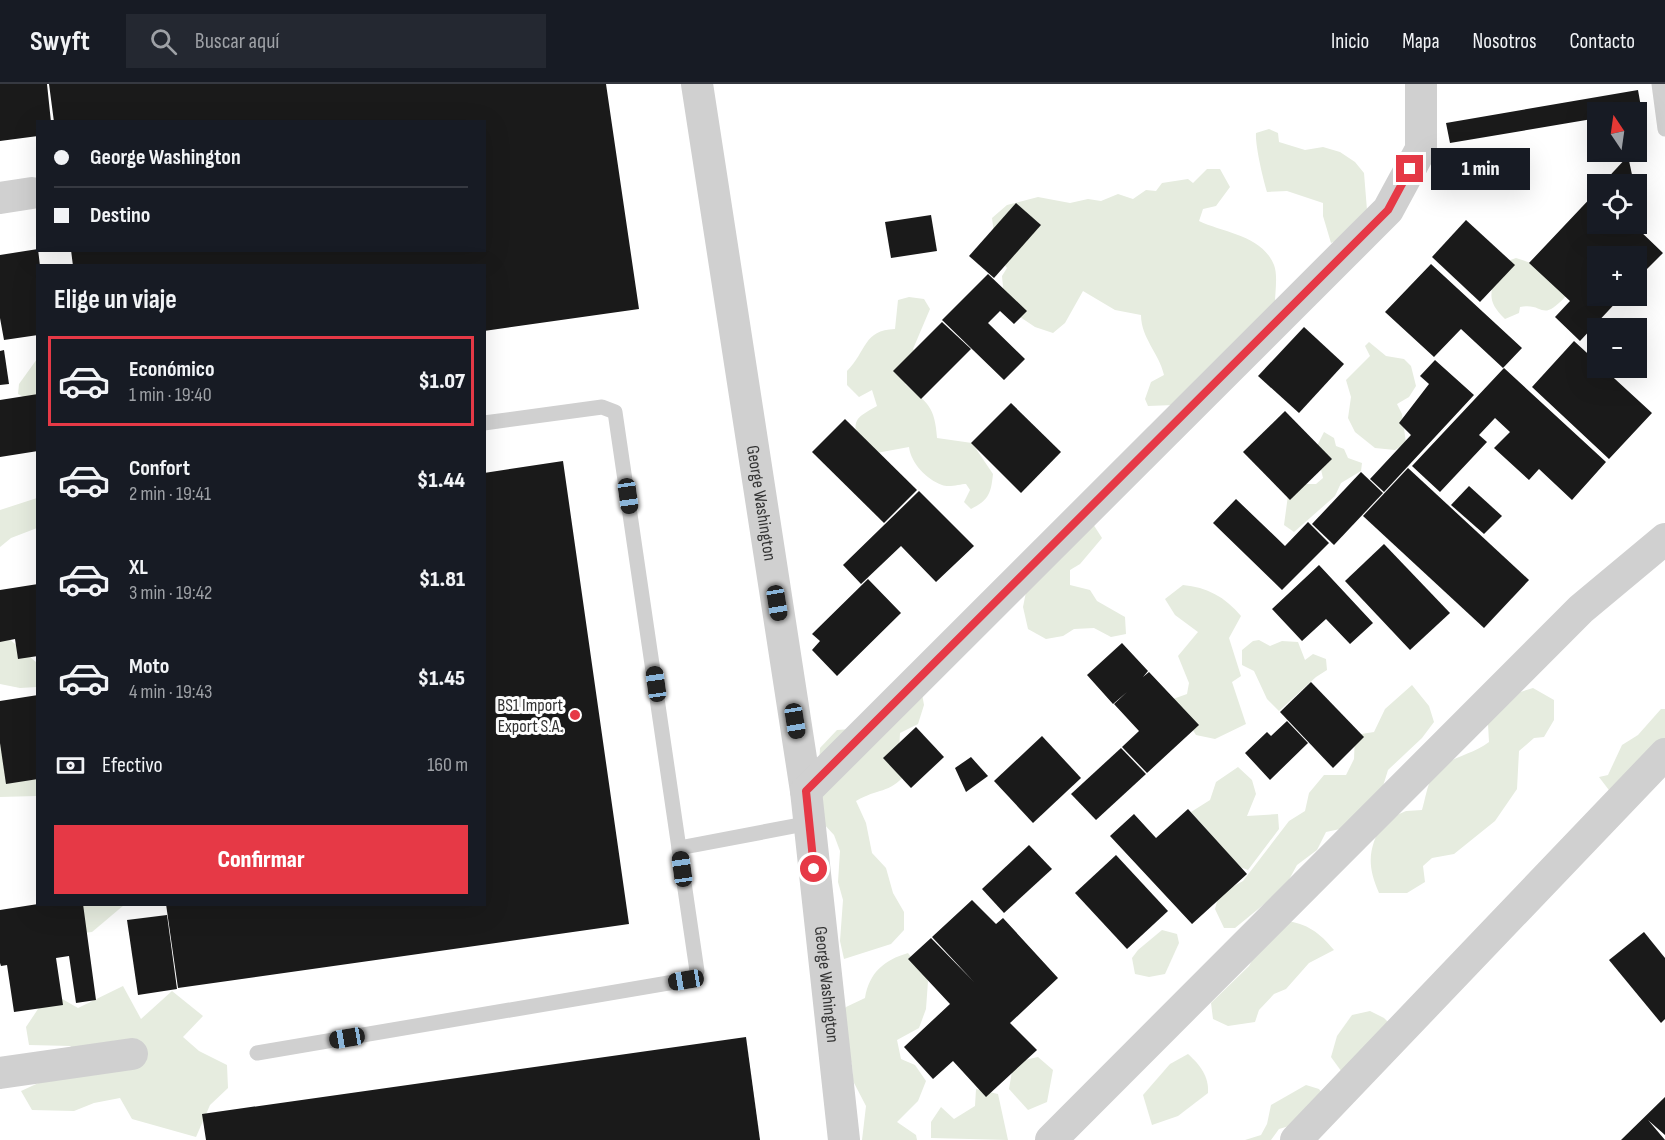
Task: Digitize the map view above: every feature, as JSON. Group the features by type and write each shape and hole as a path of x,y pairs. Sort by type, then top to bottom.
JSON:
{"street":[{"name":"George Washington","path":"697,84 806,791 844,1140"},
{"path":"806,791 1388,210 1421,149 1421,84"},
{"path":"0,198 32,193"},
{"path":"1051,1140 1581,609 1665,540"},
{"path":"1296,1140 1665,753"},
{"path":"0,1073 132,1054"}],"lane":[{"path":"1659,84 1665,129"},
{"path":"256,1053 693,978 697,971 615,412 602,407 486,423"},
{"path":"679,848 810,823"}],"shaded area":[{"path":"1269,129 1278,133 1279,142 1305,150 1323,147 1340,152 1355,162 1364,173 1367,210 1345,237 1331,243 1323,216 1323,203 1287,191 1267,192 1261,171 1256,133"},
{"path":"1207,169 1220,169 1230,187 1216,206 1203,209 1199,221 1241,236 1261,247 1274,265 1275,303 1174,405 1148,406 1145,399 1151,382 1164,375 1144,331 1141,315 1115,310 1083,291 1065,323 1053,333 1035,327 1005,307 1002,276 1007,268 997,256 992,218 1007,205 1038,197 1070,203 1088,199 1101,201 1118,194 1133,199 1146,190 1156,191 1162,183 1188,179 1193,183"},
{"path":"1516,258 1543,267 1566,296 1551,309 1520,307 1519,313 1505,319 1494,305 1493,287 1502,263"},
{"path":"909,297 924,299 930,309 913,349 920,357 910,381 905,384 929,406 937,438 972,443 993,474 988,495 971,509 964,502 970,490 966,484 945,486 930,479 916,464 909,447 871,454 858,445 857,421 877,406 872,390 859,397 847,385 847,371 871,337 885,330 895,329 898,300"},
{"path":"1369,342 1386,356 1404,359 1411,366 1416,386 1409,397 1397,404 1402,414 1406,443 1395,450 1375,448 1355,432 1348,418 1351,397 1346,380 1370,356 1365,346"},
{"path":"36,360 36,403 18,394 19,384"},
{"path":"1324,432 1334,438 1336,446 1344,449 1348,458 1362,463 1361,471 1341,483 1335,496 1294,532 1284,525 1289,488 1298,484 1316,484 1323,478 1316,448"},
{"path":"36,498 36,528 11,538 0,547 0,510"},
{"path":"1093,524 1102,538 1080,564 1070,570 1070,585 1090,590 1097,601 1125,617 1126,634 1111,637 1094,628 1074,629 1063,636 1046,639 1028,629 1023,607 1027,587"},
{"path":"1183,585 1215,594 1229,603 1241,616 1229,638 1241,676 1232,682 1246,724 1215,739 1196,735 1173,699 1187,694 1189,683 1178,656 1198,632 1175,615 1165,599"},
{"path":"0,631 36,662 36,687 20,688 0,684"},
{"path":"1259,640 1270,646 1282,641 1298,642 1305,660 1313,654 1326,659 1327,670 1316,677 1279,711 1267,699 1254,671 1242,665 1242,650 1253,641"},
{"path":"920,683 924,705 918,724 900,733 899,753 906,774 889,788 856,801 866,823 872,853 886,868 893,893 904,912 904,930 891,944 844,959 840,941 843,900 838,882 840,851 834,835 823,823 818,778 820,748 837,730 865,728"},
{"path":"1412,685 1429,706 1434,722 1422,738 1388,770 1379,799 1354,826 1326,832 1317,850 1297,865 1285,887 1235,928 1224,928 1215,909 1219,894 1243,881 1289,821 1305,811 1309,793 1324,775 1346,775 1354,759 1355,735 1374,732 1385,709"},
{"path":"1533,688 1554,700 1554,720 1544,737 1534,738 1519,751 1517,789 1495,821 1454,854 1432,858 1423,866 1425,882 1407,893 1379,893 1372,873 1371,856 1383,821 1406,811 1422,810 1430,781 1437,770 1489,742 1488,724 1511,695"},
{"path":"1661,709 1665,709 1665,749 1618,802 1599,777 1608,775 1622,745 1638,735"},
{"path":"0,719 36,772 36,796 0,797"},
{"path":"1238,767 1252,780 1256,794 1247,816 1278,814 1279,829 1248,870 1240,867 1191,812 1210,800 1216,782"},
{"path":"82,906 123,906 92,932 74,934"},
{"path":"1285,921 1300,924 1312,930 1334,950 1309,963 1286,989 1274,994 1259,1010 1255,1022 1228,1026 1213,1019 1211,1003 1249,966 1268,932"},
{"path":"1162,930 1177,934 1179,943 1165,974 1149,977 1135,974 1132,958"},
{"path":"908,953 928,981 926,1009 919,1028 897,1040 901,1059 915,1065 926,1081 918,1101 897,1122 916,1135 917,1140 862,1140 866,1106 853,1081 852,1065 838,1016 846,1007 865,998 870,981 879,969 892,959"},
{"path":"123,986 141,1019 172,991 203,1016 183,1037 199,1051 227,1065 228,1088 210,1105 196,1137 132,1119 120,1098 94,1103 74,1111 32,1110 21,1091 45,1080 71,1046 29,1045 26,1027 42,1003 57,996 78,1008"},
{"path":"1370,1011 1384,1018 1395,1029 1344,1075 1331,1057 1337,1036 1352,1015"},
{"path":"1188,1054 1203,1071 1208,1093 1178,1116 1152,1125 1143,1095 1170,1064"},
{"path":"1038,1057 1053,1070 1047,1102 1028,1110 1009,1089 1012,1071 1024,1060"},
{"path":"1306,1085 1319,1089 1326,1099 1306,1121 1279,1129 1271,1140 1245,1140 1261,1135 1267,1124 1271,1105"},
{"path":"976,1089 998,1094 1008,1140 931,1138 931,1122 941,1107 954,1119 975,1106"}],"building":[{"path":"0,84 47,84 51,120 36,120 36,136 0,141"},
{"path":"49,84 606,84 639,309 486,331 486,264 73,264 71,252 486,252 486,120 54,120"},
{"path":"1638,90 1640,102 1587,102 1587,120 1450,143 1446,123"},
{"path":"1622,162 1629,162 1632,174 1611,174"},
{"path":"1587,202 1587,234 1643,234 1663,253 1647,269 1647,246 1587,246 1587,306 1613,306 1601,318 1587,318 1587,334 1580,341 1555,317 1570,301 1529,263"},
{"path":"1016,203 1041,225 994,278 969,256"},
{"path":"931,215 937,251 891,258 885,222"},
{"path":"1466,220 1515,265 1480,302 1432,257"},
{"path":"36,249 38,252 40,264 36,264 36,335 4,340 0,318 0,255"},
{"path":"1431,264 1522,348 1503,368 1461,329 1434,357 1385,312"},
{"path":"988,274 1027,311 1014,324 1000,311 988,323 1025,359 1004,380 942,320"},
{"path":"942,322 971,349 921,399 893,371"},
{"path":"1304,327 1344,364 1299,413 1258,376"},
{"path":"1574,341 1587,353 1587,378 1614,378 1652,413 1609,459 1532,387"},
{"path":"4,350 9,384 0,385 0,351"},
{"path":"1435,360 1474,395 1384,492 1370,479 1411,435 1399,423 1429,384 1420,376"},
{"path":"1504,368 1606,462 1572,500 1539,469 1529,480 1494,448 1510,432 1495,418 1479,435 1487,442 1440,492 1412,466"},
{"path":"36,394 36,451 0,457 0,400"},
{"path":"1011,403 1061,452 1021,493 971,443"},
{"path":"1285,411 1332,459 1290,500 1243,452"},
{"path":"845,419 917,490 884,523 812,452"},
{"path":"563,461 629,924 178,988 166,906 486,906 486,473"},
{"path":"1408,468 1529,580 1484,628 1363,516"},
{"path":"1361,472 1383,493 1334,545 1312,524"},
{"path":"1469,486 1502,516 1484,534 1451,505"},
{"path":"919,491 974,546 936,582 901,546 861,584 843,565"},
{"path":"1236,499 1285,546 1308,522 1329,543 1282,590 1213,523"},
{"path":"1384,544 1450,613 1410,650 1345,581"},
{"path":"1319,565 1373,623 1350,644 1326,619 1302,641 1272,609"},
{"path":"868,579 901,613 837,676 812,650 820,641 812,634"},
{"path":"36,584 36,656 18,659 15,639 0,642 0,590"},
{"path":"1122,643 1148,671 1143,677 1149,672 1199,725 1147,773 1122,747 1139,731 1114,704 1127,692 1113,704 1087,675"},
{"path":"1311,682 1364,737 1333,768 1280,712"},
{"path":"36,695 36,779 6,784 0,743 0,701"},
{"path":"1287,721 1308,743 1270,780 1245,753 1267,732 1271,736"},
{"path":"916,727 944,757 911,788 883,758"},
{"path":"1042,736 1081,778 1033,823 994,781"},
{"path":"1121,748 1146,774 1096,820 1071,794"},
{"path":"971,757 988,776 966,792 955,768"},
{"path":"1188,809 1247,874 1192,924 1110,836 1134,814 1156,838"},
{"path":"1029,845 1052,869 1004,913 982,889"},
{"path":"1116,855 1168,911 1127,949 1075,893"},
{"path":"972,900 996,924 1003,918 1058,978 1010,1023 1037,1050 986,1097 953,1061 933,1079 904,1047 950,1004 908,959 931,938 974,982 932,937"},
{"path":"36,904 83,906 96,1000 76,1003 69,956 56,958 63,1005 14,1012 7,965 1,966 0,963 0,910"},
{"path":"167,915 177,989 138,995 127,920"},
{"path":"1644,932 1665,958 1665,1019 1661,1023 1609,960"},
{"path":"746,1037 760,1140 206,1140 202,1114"},
{"path":"1665,1097 1665,1135 1648,1120 1665,1140 1621,1140"}],"place":[{"name":"BS1 Import Export S.A.","path":"575,715"}],"route":[{"path":"814,869 806,791 1388,210 1410,169"}]}
